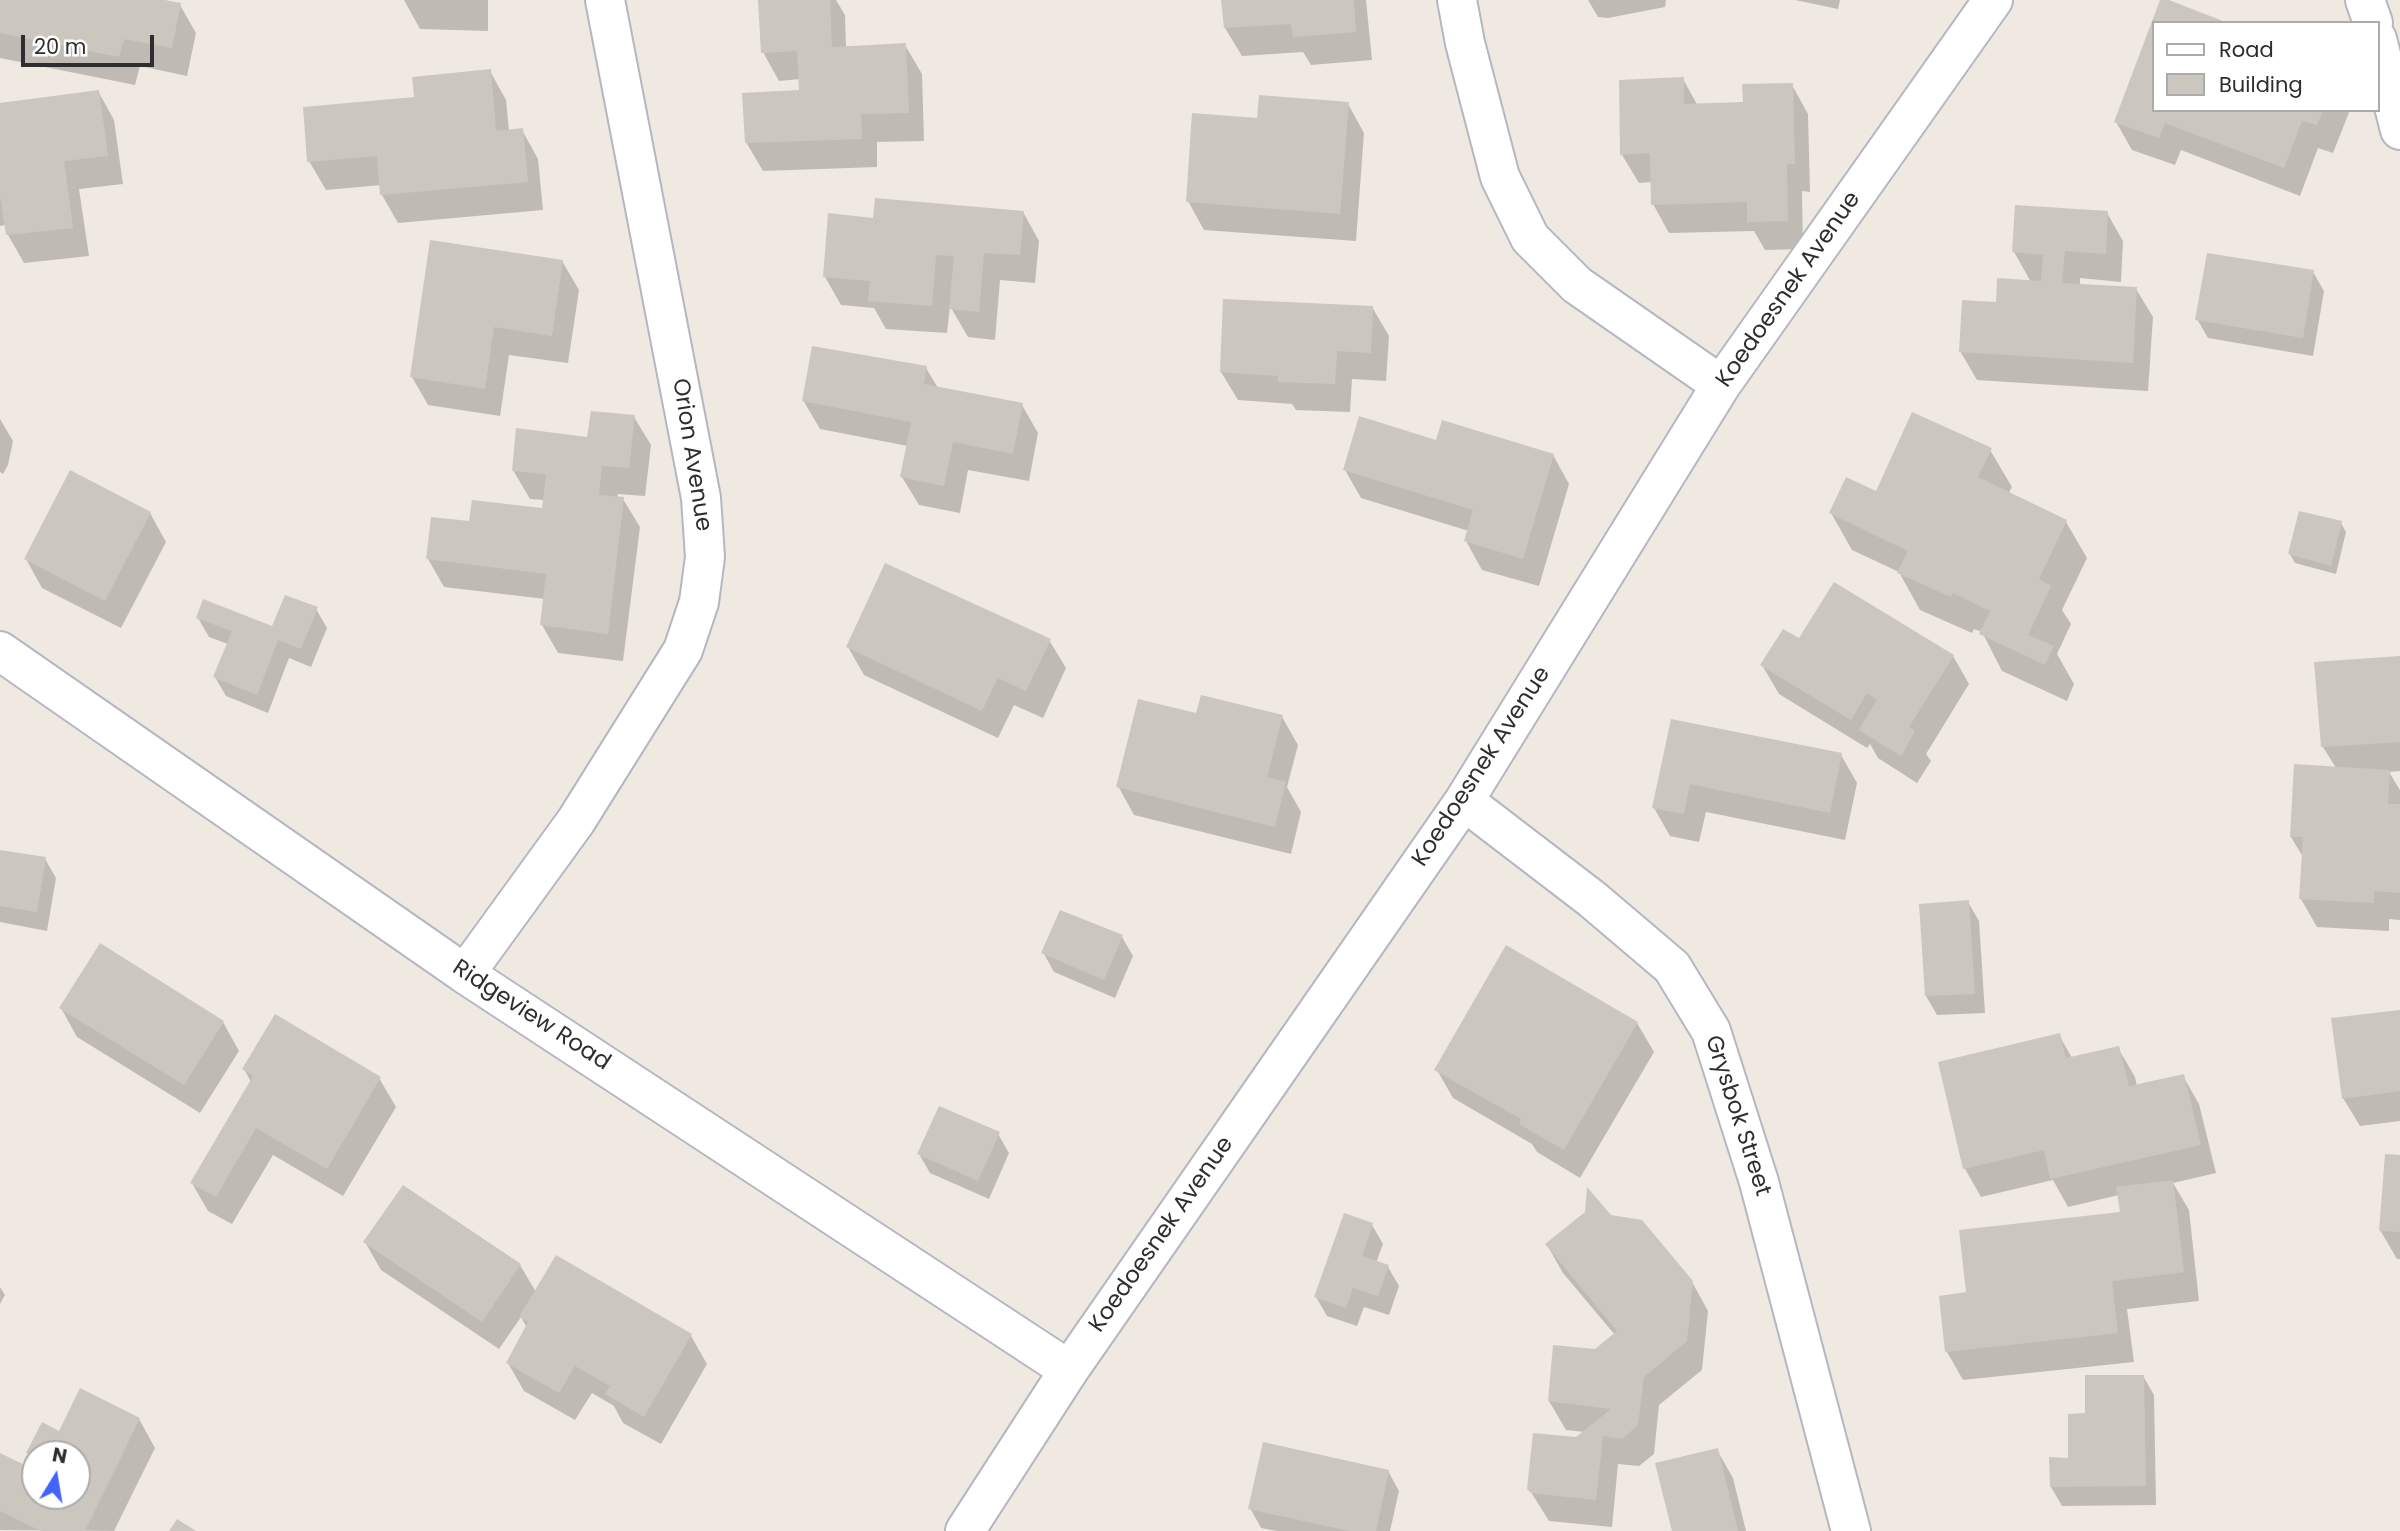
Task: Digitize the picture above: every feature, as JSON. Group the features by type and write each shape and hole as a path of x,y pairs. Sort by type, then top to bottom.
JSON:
{"street":[{"name":"Orion Avenue","path":"465,974 576,821 683,650 699,602 705,557 701,499 605,0"},
{"path":"1457,0 1465,43 1500,177 1530,238 1577,285 1721,385"},
{"name":"Koedoesnek Avenue","path":"965,1531 1069,1370 1464,801 1721,385 1993,0"},
{"path":"2365,0 2372,21"},
{"path":"2379,47 2400,130"},
{"name":"Ridgeview Road","path":"0,651 465,974 1069,1370"},
{"name":"Grysbok Street","path":"1464,801 1592,900 1672,967 1711,1031 1759,1182 1851,1531"}],"building":[{"path":"0,0 165,0 181,3 172,48 124,39 119,57 0,33"},
{"path":"758,0 830,0 832,47 906,43 909,113 861,114 862,139 745,143 742,93 799,90 797,51 761,53"},
{"path":"1221,0 1354,0 1356,32 1293,37 1291,24 1224,28"},
{"path":"2160,0 2169,0 2223,21 2152,21"},
{"path":"2152,21 2152,112 2322,112 2317,125 2302,121 2284,168 2165,123 2159,138 2114,122"},
{"path":"491,69 496,131 523,128 528,182 380,195 377,156 307,162 303,107 414,97 412,77"},
{"path":"1684,77 1684,104 1743,102 1742,84 1793,83 1795,164 1787,164 1788,221 1747,222 1747,202 1651,205 1650,153 1620,155 1619,80"},
{"path":"99,90 108,156 64,161 73,228 6,235 0,195 0,103"},
{"path":"1259,95 1349,102 1340,214 1186,202 1192,113 1257,118"},
{"path":"875,198 1024,211 1020,255 984,253 979,312 949,309 954,256 936,255 932,306 868,301 870,281 823,277 828,213 873,218"},
{"path":"2015,205 2108,211 2106,254 2065,251 2062,283 2137,287 2133,363 1959,352 1962,300 1996,302 1997,278 2041,281 2043,255 2012,252"},
{"path":"430,240 563,260 552,336 494,327 485,389 410,377"},
{"path":"2207,253 2314,270 2303,338 2195,320"},
{"path":"1223,299 1373,306 1371,353 1337,351 1335,384 1278,382 1278,376 1220,372"},
{"path":"812,346 927,366 924,384 1023,403 1013,454 953,442 944,486 900,477 911,422 802,401"},
{"path":"591,411 635,415 629,468 602,466 599,495 624,497 608,634 540,625 546,574 426,559 431,517 469,521 472,500 542,508 546,474 512,471 516,428 587,437"},
{"path":"1912,412 1992,448 1978,477 2067,520 2039,579 2051,586 2028,635 2054,646 2045,665 1979,634 1990,611 1953,593 1951,597 1897,573 1908,551 1829,513 1846,477 1876,491"},
{"path":"1359,416 1436,440 1442,420 1554,454 1523,559 1464,541 1473,510 1343,470"},
{"path":"70,470 151,512 105,601 24,559"},
{"path":"2299,511 2342,521 2331,566 2288,554"},
{"path":"885,563 1051,639 1026,691 998,678 982,711 846,647"},
{"path":"1834,582 1954,655 1909,727 1915,731 1901,756 1859,730 1877,700 1867,693 1851,720 1760,665 1783,629 1799,638"},
{"path":"285,595 318,607 301,649 278,640 257,695 213,677 232,631 196,618 203,599 272,626"},
{"path":"2400,656 2400,742 2321,747 2314,662"},
{"path":"1201,695 1283,715 1267,777 1286,782 1275,827 1116,787 1138,699 1196,713"},
{"path":"1671,719 1842,753 1830,813 1690,784 1684,814 1652,808"},
{"path":"2294,764 2390,770 2388,804 2400,804 2400,893 2374,891 2374,903 2299,899 2303,837 2290,837"},
{"path":"0,850 46,857 37,912 0,906"},
{"path":"1969,900 1975,994 1925,996 1919,904"},
{"path":"1060,910 1123,935 1104,980 1041,953"},
{"path":"100,943 224,1021 184,1085 59,1008"},
{"path":"1506,945 1638,1022 1564,1150 1519,1124 1521,1119 1434,1070"},
{"path":"2400,1010 2400,1091 2342,1099 2331,1018"},
{"path":"275,1014 381,1077 327,1169 256,1128 216,1197 190,1183 253,1076 242,1069"},
{"path":"2060,1033 2066,1058 2119,1046 2129,1086 2184,1074 2201,1145 2050,1179 2044,1150 1963,1169 1938,1062"},
{"path":"939,1106 1000,1132 978,1181 917,1154"},
{"path":"2385,1154 2400,1155 2400,1232 2379,1231"},
{"path":"2173,1180 2184,1272 2112,1281 2118,1333 1945,1352 1939,1296 1966,1292 1959,1230 2120,1212 2116,1187"},
{"path":"403,1185 521,1264 482,1322 363,1242"},
{"path":"1587,1187 1611,1215 1642,1220 1693,1281 1687,1341 1644,1377 1638,1425 1622,1439 1603,1436 1596,1500 1531,1493 1527,1489 1533,1433 1576,1437 1611,1409 1548,1401 1553,1345 1595,1349 1617,1331 1545,1244 1585,1212"},
{"path":"1344,1213 1373,1223 1362,1256 1389,1265 1378,1296 1353,1288 1346,1308 1314,1297"},
{"path":"556,1255 692,1334 644,1417 605,1394 610,1386 575,1366 559,1393 506,1363 528,1322 519,1317"},
{"path":"2085,1375 2144,1375 2146,1486 2050,1487 2049,1457 2068,1458 2068,1414 2085,1413"},
{"path":"80,1388 140,1418 85,1531 41,1531 0,1511 0,1453 21,1463 21,1510 91,1510 91,1440 33,1440 42,1422 59,1431"},
{"path":"1263,1442 1389,1470 1376,1531 1350,1531 1248,1509"},
{"path":"1718,1448 1738,1531 1672,1531 1655,1463"},
{"path":"177,1519 196,1531 169,1531"}]}
